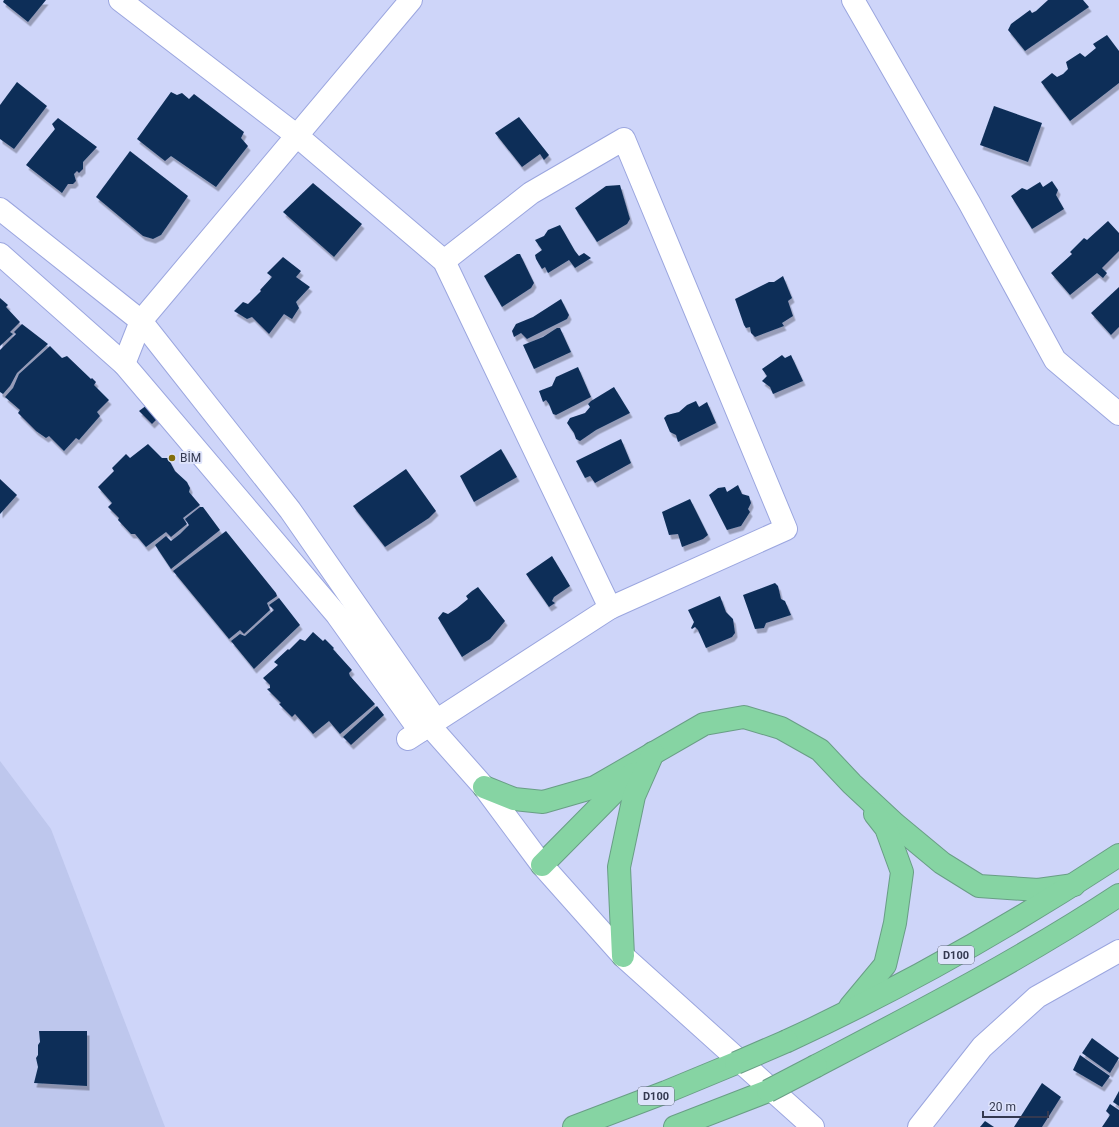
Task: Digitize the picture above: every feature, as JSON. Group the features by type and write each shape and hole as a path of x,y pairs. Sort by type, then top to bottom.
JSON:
{"highway":[{"path":"484,787 514,799 543,802 595,786 704,724 744,717 782,728 820,750 852,784 895,824 942,863 979,886 1038,890 1074,885"},
{"path":"542,865 653,753"},
{"path":"623,956 619,867 634,796 653,753"},
{"path":"843,1015 885,965 895,923 902,872 886,828 852,784"},
{"name":"D100","path":"574,1127 666,1092 736,1063 843,1015 986,939 1074,885 1119,855"},
{"name":"D100","path":"675,1127 768,1091 937,1003 1071,927 1119,895"}],"street":[{"path":"120,0 142,6 444,261 610,608"},
{"path":"124,364 141,321 411,0"},
{"path":"853,0 970,204 1055,360 1119,414"},
{"path":"423,729 610,608 786,529 624,139 531,193 444,261"},
{"path":"0,209 141,321 173,360 290,510 423,729"},
{"path":"0,254 124,364 337,615 423,729 484,787 542,865 623,956 813,1127"},
{"path":"919,1127 982,1047 1037,997 1119,951"}],"shaded area":[{"path":"0,761 51,829 165,1127 0,1127"}],"building":[{"path":"4,0 46,0 28,22 3,2"},
{"path":"1048,0 1083,0 1089,7 1025,51 1008,30 1011,24 1030,10 1032,13 1036,11"},
{"path":"1107,35 1119,51 1119,83 1070,121 1041,82 1052,73 1057,77 1063,74 1068,69 1066,62 1080,53 1085,57 1096,48 1093,44"},
{"path":"17,82 47,106 14,149 0,139 0,105"},
{"path":"171,92 177,95 182,93 189,99 194,94 244,132 241,138 248,146 216,187 171,156 165,161 137,139"},
{"path":"994,106 1042,123 1028,162 980,145"},
{"path":"519,117 549,155 544,160 540,154 522,167 495,133"},
{"path":"58,118 97,147 83,162 83,169 79,173 77,171 74,174 76,181 73,184 68,184 62,193 26,165 55,129 52,124"},
{"path":"130,151 188,196 161,235 153,239 143,236 96,197"},
{"path":"1052,181 1058,190 1056,195 1064,209 1032,229 1011,196 1022,188 1027,190 1040,182 1043,187"},
{"path":"313,183 362,224 334,257 283,212"},
{"path":"620,185 630,219 627,224 597,242 575,208 606,186"},
{"path":"1108,221 1119,233 1119,251 1102,268 1107,273 1103,278 1097,273 1070,295 1051,273 1072,254 1070,252 1084,238 1087,240"},
{"path":"560,225 579,256 584,253 591,258 575,268 569,260 548,273 545,267 542,269 536,259 535,255 542,250 535,240 544,236 548,230"},
{"path":"517,254 520,254 534,283 531,288 502,307 484,276"},
{"path":"283,257 301,271 296,277 310,287 296,302 299,308 292,319 284,314 269,334 252,317 247,319 234,311 243,302 248,304 261,291 260,290 272,277 267,273"},
{"path":"783,276 792,298 788,301 793,316 782,323 784,326 755,337 751,333 750,327 746,328 744,325 735,299 769,282 774,282"},
{"path":"1119,287 1119,327 1111,335 1091,313"},
{"path":"0,298 8,305 6,307 20,322 10,332 13,334 0,346"},
{"path":"561,299 569,315 567,319 527,339 521,333 514,337 512,331 516,324 533,317"},
{"path":"22,324 48,344 17,373 10,386 3,394 0,392 0,350 16,334 14,332"},
{"path":"557,328 560,328 571,352 534,369 523,345 543,337"},
{"path":"50,346 62,358 67,356 91,379 92,378 96,382 94,385 109,400 97,412 100,416 79,440 76,438 64,451 49,436 46,438 36,431 18,413 20,410 5,397 13,388 19,374"},
{"path":"782,355 785,358 791,355 803,381 773,394 770,387 762,381 767,376 762,369"},
{"path":"578,367 591,397 556,415 553,414 546,400 543,402 539,391 552,386 556,377"},
{"path":"614,387 630,413 596,430 580,441 576,439 567,423 570,418 585,413 590,407 588,404 591,401"},
{"path":"696,401 699,407 707,402 716,423 678,442 676,435 670,432 664,418 667,415 679,412 687,405"},
{"path":"151,402 164,412 152,424 139,411"},
{"path":"621,439 631,463 595,483 590,476 585,478 576,461"},
{"path":"148,444 162,458 168,458 175,471 187,482 190,488 189,492 200,505 183,518 187,524 171,537 166,532 146,547 135,534 131,534 118,520 119,518 108,507 112,503 98,487 114,471 112,468 126,454 130,458"},
{"path":"501,449 517,477 474,502 460,476"},
{"path":"406,469 436,511 429,518 385,547 353,506"},
{"path":"0,479 17,495 0,514"},
{"path":"738,485 742,494 749,496 751,503 748,509 750,512 741,526 727,530 709,495 718,488 725,487 727,492"},
{"path":"690,499 708,535 703,539 682,547 678,534 669,535 662,512"},
{"path":"200,507 203,507 220,530 171,569 155,545 166,536 171,541 180,534 189,525 185,519"},
{"path":"226,531 277,596 267,603 270,610 244,634 240,630 229,639 173,571"},
{"path":"552,556 570,586 554,597 552,601 555,603 549,607 526,574"},
{"path":"775,583 778,586 781,599 785,601 791,615 766,623 764,628 755,629 743,595"},
{"path":"478,587 505,621 490,639 462,657 438,618 443,612 448,614 457,608 468,599 466,596"},
{"path":"720,596 726,612 733,619 735,633 732,637 706,648 698,630 695,627 692,629 691,628 694,622 688,610"},
{"path":"279,598 300,625 254,669 231,641 240,634 245,636 274,610 269,605"},
{"path":"313,632 323,641 325,639 334,648 333,649 352,670 349,673 350,676 375,704 340,734 329,721 313,734 295,714 292,717 279,704 281,703 267,689 270,688 270,685 263,678 278,665 274,662 288,649 289,650 300,639 305,641"},
{"path":"377,706 384,715 351,745 343,737"},
{"path":"39,1031 87,1031 87,1086 34,1083 38,1067 36,1058 38,1055 38,1045 40,1042"},
{"path":"1092,1038 1119,1058 1110,1073 1082,1053"},
{"path":"1080,1055 1110,1076 1102,1087 1073,1070"},
{"path":"1042,1083 1061,1097 1042,1127 1014,1127"},
{"path":"1119,1091 1119,1106 1113,1102"},
{"path":"1110,1104 1119,1110 1119,1127 1102,1127 1110,1115 1106,1111"},
{"path":"985,1121 994,1127 980,1127"}],"place":[{"name":"BİM","path":"172,458"}]}
